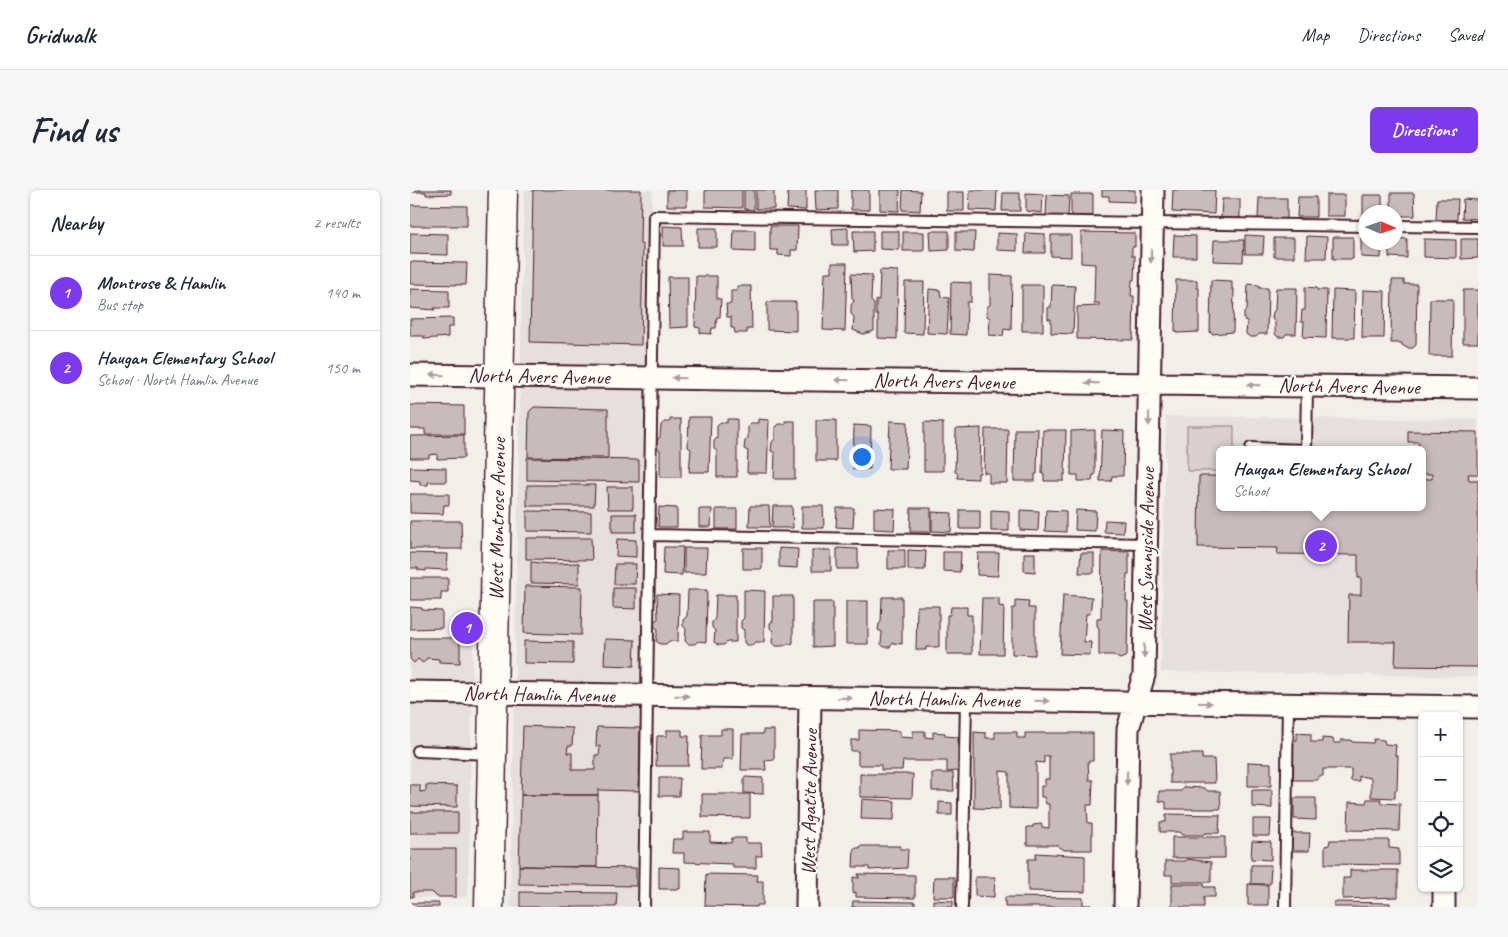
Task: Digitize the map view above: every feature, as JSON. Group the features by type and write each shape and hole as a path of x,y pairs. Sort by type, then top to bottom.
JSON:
{"main road":[{"name":"West Montrose Avenue","path":"489,907 503,190"}],"street":[{"name":"West Sunnyside Avenue","path":"1125,907 1128,730 1144,675 1153,190"},
{"name":"North Avers Avenue","path":"410,375 1478,388"},
{"name":"North Hamlin Avenue","path":"410,692 1288,704 1448,711 1478,707"},
{"name":"West Agatite Avenue","path":"807,907 810,698"},
{"path":"1444,892 1444,907"}],"lane":[{"path":"644,907 654,216 1358,226"},
{"path":"1403,226 1478,227"},
{"path":"1306,446 1307,386"},
{"path":"650,535 1146,544"},
{"path":"962,907 966,700"},
{"path":"1285,907 1288,704"},
{"path":"418,751 492,754"}],"shaded area":[{"path":"524,190 652,190 642,907 510,907"},
{"path":"1166,416 1478,420 1478,677 1161,672"},
{"path":"1187,426 1234,426 1234,446 1216,446 1216,471 1187,471"},
{"path":"410,638 473,638 468,897 410,898"}],"building":[{"path":"410,190 451,190 451,194 426,195 426,192 410,192"},
{"path":"533,190 641,190 640,244 643,245 641,345 530,342"},
{"path":"667,190 687,190 687,206 667,206"},
{"path":"705,190 742,190 742,208 705,207"},
{"path":"744,190 754,190 754,210 744,209"},
{"path":"756,190 774,190 774,209 756,209"},
{"path":"788,190 806,190 806,210 787,209"},
{"path":"815,190 838,190 838,209 816,210"},
{"path":"851,190 869,190 869,210 851,210"},
{"path":"880,190 900,190 899,211 880,210"},
{"path":"903,190 921,191 920,211 902,210"},
{"path":"970,190 997,190 996,211 969,210"},
{"path":"1102,190 1135,190 1135,202 1109,201 1109,196 1102,196"},
{"path":"1173,190 1215,190 1214,214 1172,212"},
{"path":"947,192 964,192 964,211 947,211"},
{"path":"1003,193 1020,193 1020,211 1002,211"},
{"path":"1026,193 1043,194 1042,213 1026,211"},
{"path":"1391,193 1414,193 1415,216 1403,216 1403,205 1391,205"},
{"path":"1071,194 1093,194 1093,216 1071,216"},
{"path":"1047,195 1069,196 1068,216 1046,216"},
{"path":"1326,195 1345,195 1345,216 1326,216"},
{"path":"1363,195 1382,195 1382,205 1363,205"},
{"path":"1298,197 1316,197 1316,217 1297,217"},
{"path":"1259,198 1287,198 1287,219 1258,219"},
{"path":"1222,199 1240,199 1240,218 1221,218"},
{"path":"1437,199 1458,199 1457,220 1436,220"},
{"path":"1463,199 1478,200 1478,219 1462,218"},
{"path":"410,205 467,206 467,226 410,226"},
{"path":"663,226 682,227 683,246 663,246"},
{"path":"770,226 798,226 797,250 791,250 791,256 778,255 778,250 770,250"},
{"path":"698,228 717,228 717,247 698,247"},
{"path":"848,228 848,245 833,245 832,229"},
{"path":"734,230 755,230 755,252 733,251"},
{"path":"853,231 873,231 873,251 854,252"},
{"path":"880,231 899,231 899,250 880,249"},
{"path":"930,231 949,231 949,250 931,251"},
{"path":"903,232 924,232 924,251 903,251"},
{"path":"956,232 975,232 974,252 956,251"},
{"path":"1081,232 1135,233 1135,247 1132,247 1132,256 1135,256 1131,296 1134,296 1133,340 1077,339 1077,307 1099,306 1099,303 1094,303 1095,264 1081,263"},
{"path":"410,233 448,234 448,255 410,254"},
{"path":"997,233 1017,234 1017,251 997,250"},
{"path":"1026,233 1045,234 1045,253 1025,253"},
{"path":"1051,235 1071,235 1071,257 1051,256"},
{"path":"1174,235 1196,236 1196,257 1173,257"},
{"path":"1245,235 1264,236 1263,254 1245,254"},
{"path":"1307,236 1327,237 1326,258 1306,258"},
{"path":"1333,237 1353,237 1353,259 1333,259"},
{"path":"1274,238 1294,238 1294,257 1274,257"},
{"path":"1403,239 1407,239 1407,258 1389,257 1389,250 1403,250"},
{"path":"1424,239 1456,240 1456,258 1424,257"},
{"path":"1461,239 1478,239 1478,258 1461,259"},
{"path":"1214,240 1244,240 1243,262 1213,261"},
{"path":"1361,250 1382,250 1381,258 1361,257"},
{"path":"410,262 467,263 466,285 410,284"},
{"path":"832,263 847,263 845,331 823,330 825,272 832,272"},
{"path":"880,270 898,271 897,339 878,338 876,300 879,300"},
{"path":"851,274 872,275 871,301 874,304 874,331 863,334 853,330 854,317 851,314 851,305 854,301 852,298"},
{"path":"990,275 1012,276 1011,330 1004,329 1003,336 989,335 990,318 987,316 987,307 990,305"},
{"path":"696,276 717,276 717,299 721,299 720,317 717,317 716,328 712,328 711,334 700,333 700,328 695,327"},
{"path":"668,277 688,277 688,327 669,328"},
{"path":"1176,280 1197,280 1197,288 1199,288 1199,332 1177,333 1175,331"},
{"path":"1211,280 1232,281 1232,289 1234,289 1233,332 1212,334 1210,332"},
{"path":"1392,280 1404,280 1404,284 1417,284 1416,345 1413,348 1407,348 1402,343 1391,343"},
{"path":"905,282 924,282 923,334 904,333"},
{"path":"951,282 971,283 971,302 967,302 966,335 950,334"},
{"path":"1248,284 1259,285 1259,288 1268,288 1267,334 1259,334 1256,337 1250,337 1246,334 1247,321 1244,320 1244,312 1247,310"},
{"path":"1022,285 1043,285 1043,331 1022,331"},
{"path":"1052,285 1075,286 1073,334 1051,333 1051,319 1048,319 1048,307 1051,307"},
{"path":"737,286 751,286 752,329 747,329 747,333 735,333 734,328 731,328 731,317 727,317 726,304 731,304 731,291 737,291"},
{"path":"1305,287 1327,290 1326,338 1303,337 1304,322 1301,322 1302,310 1305,310"},
{"path":"1276,288 1297,288 1296,334 1286,334 1284,337 1278,337 1275,334 1275,322 1272,319 1275,310"},
{"path":"410,289 449,290 449,308 434,308 435,310 410,308"},
{"path":"929,289 940,290 941,297 949,298 947,334 927,333"},
{"path":"1333,290 1355,291 1354,338 1332,338"},
{"path":"1363,290 1385,291 1384,338 1362,338"},
{"path":"1463,290 1478,290 1478,343 1463,343"},
{"path":"1430,299 1453,299 1452,356 1429,356"},
{"path":"767,302 796,302 796,331 767,330"},
{"path":"453,318 453,327 448,327 448,337 424,339 424,336 410,336 410,319"},
{"path":"410,405 464,406 464,434 425,434 425,429 410,429"},
{"path":"534,407 608,409 608,458 528,457 529,412"},
{"path":"689,417 711,417 709,472 689,472 691,449 688,447"},
{"path":"670,419 681,419 681,477 660,477 660,450 657,448 657,440 660,437 661,425 664,422 670,422"},
{"path":"727,419 737,419 737,477 717,477 717,451 714,449 714,441 717,438 717,425 721,422 727,423"},
{"path":"758,419 769,420 767,473 747,473 748,451 744,449 745,441 748,438 748,426 751,423 758,423"},
{"path":"816,420 836,420 836,461 816,461"},
{"path":"785,421 795,421 795,479 774,479 775,453 771,451 772,442 775,439 775,427 778,424 785,424"},
{"path":"890,421 908,422 906,469 888,469"},
{"path":"924,422 943,423 943,471 924,471"},
{"path":"854,425 871,426 870,469 853,469"},
{"path":"981,428 980,473 978,473 978,479 957,478 958,473 955,472 956,429"},
{"path":"985,429 1008,429 1007,483 989,483 989,473 984,473"},
{"path":"1015,429 1038,429 1037,474 1035,474 1035,481 1014,481"},
{"path":"1043,430 1066,430 1064,481 1044,481 1044,474 1042,474"},
{"path":"1095,430 1095,475 1093,475 1092,481 1078,481 1078,475 1071,475 1071,431"},
{"path":"1102,430 1124,431 1123,476 1112,476 1111,481 1100,481"},
{"path":"1408,431 1478,432 1478,474 1468,474 1469,480 1478,480 1478,667 1395,666 1396,642 1348,642 1349,595 1361,595 1361,578 1358,578 1358,555 1277,554 1278,548 1198,547 1199,476 1216,476 1216,511 1426,511 1426,479 1432,479 1432,474 1426,474 1426,446 1418,446 1419,442 1408,442"},
{"path":"464,435 464,458 437,459 437,454 429,455 429,458 410,458 410,436"},
{"path":"527,458 639,460 639,482 527,480"},
{"path":"410,467 446,468 446,482 428,482 428,485 420,485 420,481 410,480"},
{"path":"527,485 595,485 594,506 527,506"},
{"path":"607,487 633,487 633,509 608,509"},
{"path":"410,494 449,494 449,505 444,505 443,514 410,513"},
{"path":"750,506 769,506 770,527 749,527"},
{"path":"773,506 792,506 793,528 772,528"},
{"path":"802,506 823,506 824,528 802,528"},
{"path":"659,507 677,508 677,527 658,527"},
{"path":"837,508 854,508 853,528 836,527"},
{"path":"874,508 895,509 894,530 874,529"},
{"path":"911,508 931,508 931,532 910,532"},
{"path":"699,509 712,509 711,527 699,527"},
{"path":"716,509 737,509 737,529 716,529"},
{"path":"960,510 980,510 980,529 960,529"},
{"path":"991,510 1009,511 1009,531 991,531"},
{"path":"1020,510 1039,511 1038,531 1020,530"},
{"path":"1046,510 1066,511 1066,532 1045,531"},
{"path":"1076,510 1096,511 1095,531 1075,530"},
{"path":"527,511 591,512 591,532 527,531"},
{"path":"932,512 952,513 951,532 932,531"},
{"path":"612,514 636,514 636,532 612,532"},
{"path":"1105,520 1124,521 1123,533 1104,532"},
{"path":"410,521 461,521 462,549 410,549"},
{"path":"526,538 591,538 592,560 526,559"},
{"path":"617,539 636,540 636,557 616,556"},
{"path":"664,547 683,547 682,575 663,574"},
{"path":"684,548 707,548 706,573 684,573"},
{"path":"743,548 762,548 762,569 743,569"},
{"path":"779,548 798,549 797,568 779,567"},
{"path":"837,548 858,549 858,569 837,569"},
{"path":"812,550 831,550 831,571 812,571"},
{"path":"888,550 905,550 905,569 888,569"},
{"path":"908,550 926,551 925,570 908,570"},
{"path":"1102,551 1129,552 1126,601 1128,601 1127,656 1120,659 1113,655 1099,655 1097,618 1101,618"},
{"path":"943,552 961,552 960,572 943,571"},
{"path":"410,553 448,554 447,570 426,569 426,571 410,568"},
{"path":"978,553 999,553 998,576 977,575"},
{"path":"1024,553 1035,553 1035,572 1024,571"},
{"path":"1081,553 1094,553 1094,573 1079,573"},
{"path":"531,562 550,564 579,563 579,584 531,583"},
{"path":"615,564 636,564 635,584 614,584"},
{"path":"410,578 448,578 448,592 441,592 441,600 410,600"},
{"path":"525,586 582,587 581,635 524,633"},
{"path":"613,588 636,588 636,609 613,608"},
{"path":"688,590 707,590 706,642 698,641 695,644 688,644 685,641 686,629 683,626 683,620 687,616"},
{"path":"744,590 765,591 764,642 746,645 744,642 744,630 741,628 741,621 744,618"},
{"path":"657,594 679,595 678,641 660,644 656,641 658,629 654,626 654,621 658,619"},
{"path":"716,595 736,595 736,642 718,645 714,642 715,631 712,627 712,622 715,619"},
{"path":"1063,595 1092,597 1090,614 1086,614 1084,642 1091,642 1090,655 1060,654"},
{"path":"773,596 793,596 793,643 776,646 772,643 773,631 770,628 770,623 773,621"},
{"path":"882,597 902,597 902,644 893,643 890,647 884,647 881,644 882,632 878,630 881,622"},
{"path":"982,598 999,598 999,606 1004,607 1003,654 980,654"},
{"path":"1015,600 1029,601 1028,608 1035,608 1035,655 1012,654 1012,608 1015,608"},
{"path":"846,601 868,601 868,644 846,644"},
{"path":"813,602 833,602 833,646 813,647"},
{"path":"917,606 939,606 939,647 926,647 926,650 916,650"},
{"path":"410,607 442,611 442,628 410,629"},
{"path":"951,607 967,607 967,615 972,615 972,654 947,654 947,615 950,615"},
{"path":"410,638 460,638 460,663 439,662 439,659 427,658 423,663 418,659 414,663 410,659"},
{"path":"605,639 635,640 634,666 604,665"},
{"path":"524,641 573,642 573,664 524,663"},
{"path":"523,726 573,728 572,746 568,746 567,753 572,753 572,770 595,770 595,755 599,755 600,746 596,746 597,727 640,728 639,791 598,790 598,795 521,795"},
{"path":"721,729 733,729 733,759 723,759 722,769 701,769 702,735 721,735"},
{"path":"667,730 682,730 682,736 689,736 688,766 656,766 657,736 667,736"},
{"path":"763,730 774,730 774,760 765,761 766,770 741,770 742,734 763,734"},
{"path":"859,730 900,731 900,737 913,738 913,731 925,731 925,737 933,738 933,732 945,733 945,736 958,737 958,771 947,772 947,761 903,761 902,770 881,770 881,765 858,765 858,751 851,751 851,740 859,740"},
{"path":"974,732 986,733 986,738 995,738 995,732 1017,732 1017,738 1025,738 1025,733 1093,733 1093,761 1088,761 1089,780 1093,780 1092,805 1087,805 1088,823 1092,823 1092,850 1064,850 1057,845 1027,845 1027,827 1042,824 1042,827 1049,828 1049,804 1046,804 1044,797 1041,797 1041,786 1045,786 1045,779 1049,779 1049,756 1044,756 1044,763 1036,762 1036,809 1009,808 1009,772 1000,771 1000,809 974,808"},
{"path":"1297,733 1311,734 1311,742 1322,742 1322,738 1333,739 1334,743 1341,743 1341,740 1351,740 1352,742 1373,743 1374,739 1384,740 1385,744 1396,745 1395,755 1398,756 1395,798 1371,797 1371,778 1359,776 1359,781 1351,781 1351,769 1323,769 1323,776 1318,776 1318,780 1291,780 1292,740 1297,740"},
{"path":"1170,754 1202,754 1202,759 1214,759 1215,783 1170,783"},
{"path":"1248,762 1271,763 1271,786 1248,786"},
{"path":"932,773 953,773 954,791 932,791"},
{"path":"860,774 913,774 912,798 860,797"},
{"path":"744,777 763,778 763,794 744,793"},
{"path":"659,778 680,778 679,796 659,796"},
{"path":"410,785 420,785 420,792 426,791 426,785 457,786 457,807 410,806"},
{"path":"1184,787 1220,791 1221,809 1166,809 1166,802 1159,801 1159,791 1181,791"},
{"path":"1252,790 1272,790 1272,808 1252,807"},
{"path":"702,794 750,794 750,818 702,817"},
{"path":"521,795 598,795 597,867 519,866"},
{"path":"1294,798 1316,798 1316,820 1294,819"},
{"path":"862,799 895,801 894,820 861,819"},
{"path":"1367,799 1381,799 1380,803 1400,804 1399,831 1348,830 1349,802 1366,803"},
{"path":"939,802 952,803 952,815 939,815"},
{"path":"410,812 458,812 458,833 410,833"},
{"path":"1166,814 1220,815 1219,833 1182,835 1179,832 1160,832 1160,822 1166,822"},
{"path":"1253,819 1271,819 1270,836 1253,836"},
{"path":"683,832 710,832 710,842 731,843 732,838 746,838 746,843 761,843 762,856 756,856 756,868 733,868 733,864 684,862 684,853 672,853 673,839 683,839"},
{"path":"1290,833 1310,833 1309,851 1290,851"},
{"path":"1172,837 1225,837 1225,858 1172,858"},
{"path":"1330,840 1389,840 1389,848 1399,849 1399,865 1325,864 1325,846 1329,845"},
{"path":"1252,841 1271,842 1271,860 1251,859"},
{"path":"860,846 900,846 900,849 908,849 907,868 869,870 869,867 853,867 854,848 860,848"},
{"path":"410,849 456,849 456,897 437,897 432,892 413,892 413,897 410,897"},
{"path":"1036,853 1085,856 1085,892 1028,891 1028,859 1036,859"},
{"path":"1186,859 1211,862 1211,882 1172,882 1172,875 1165,875 1165,861 1186,861"},
{"path":"1251,865 1271,865 1270,884 1251,884"},
{"path":"519,866 636,868 636,886 519,884"},
{"path":"659,867 680,868 680,889 659,889"},
{"path":"1350,870 1398,870 1398,897 1343,899 1343,878 1350,878"},
{"path":"706,874 758,875 757,881 763,881 763,905 757,905 757,907 705,906"},
{"path":"858,874 915,875 915,898 856,897 856,892 853,893 853,877 859,878"},
{"path":"934,877 954,877 954,897 933,897"},
{"path":"975,877 995,877 994,897 975,896"},
{"path":"1172,884 1204,884 1204,887 1215,887 1215,897 1204,897 1204,907 1172,907"},
{"path":"1248,884 1268,885 1268,905 1248,905"},
{"path":"520,892 617,893 616,907 520,907"},
{"path":"1005,897 1083,898 1083,905 1091,905 1091,907 1005,907"},
{"path":"933,900 953,901 953,907 933,907"},
{"path":"853,901 915,902 915,907 852,907"},
{"path":"1334,902 1390,903 1390,907 1334,907"},
{"path":"410,903 439,903 439,907 410,907"}],"place":[{"name":"Haugan Elementary School","path":"1321,546"},
{"name":"Montrose & Hamlin","path":"467,628"}]}
